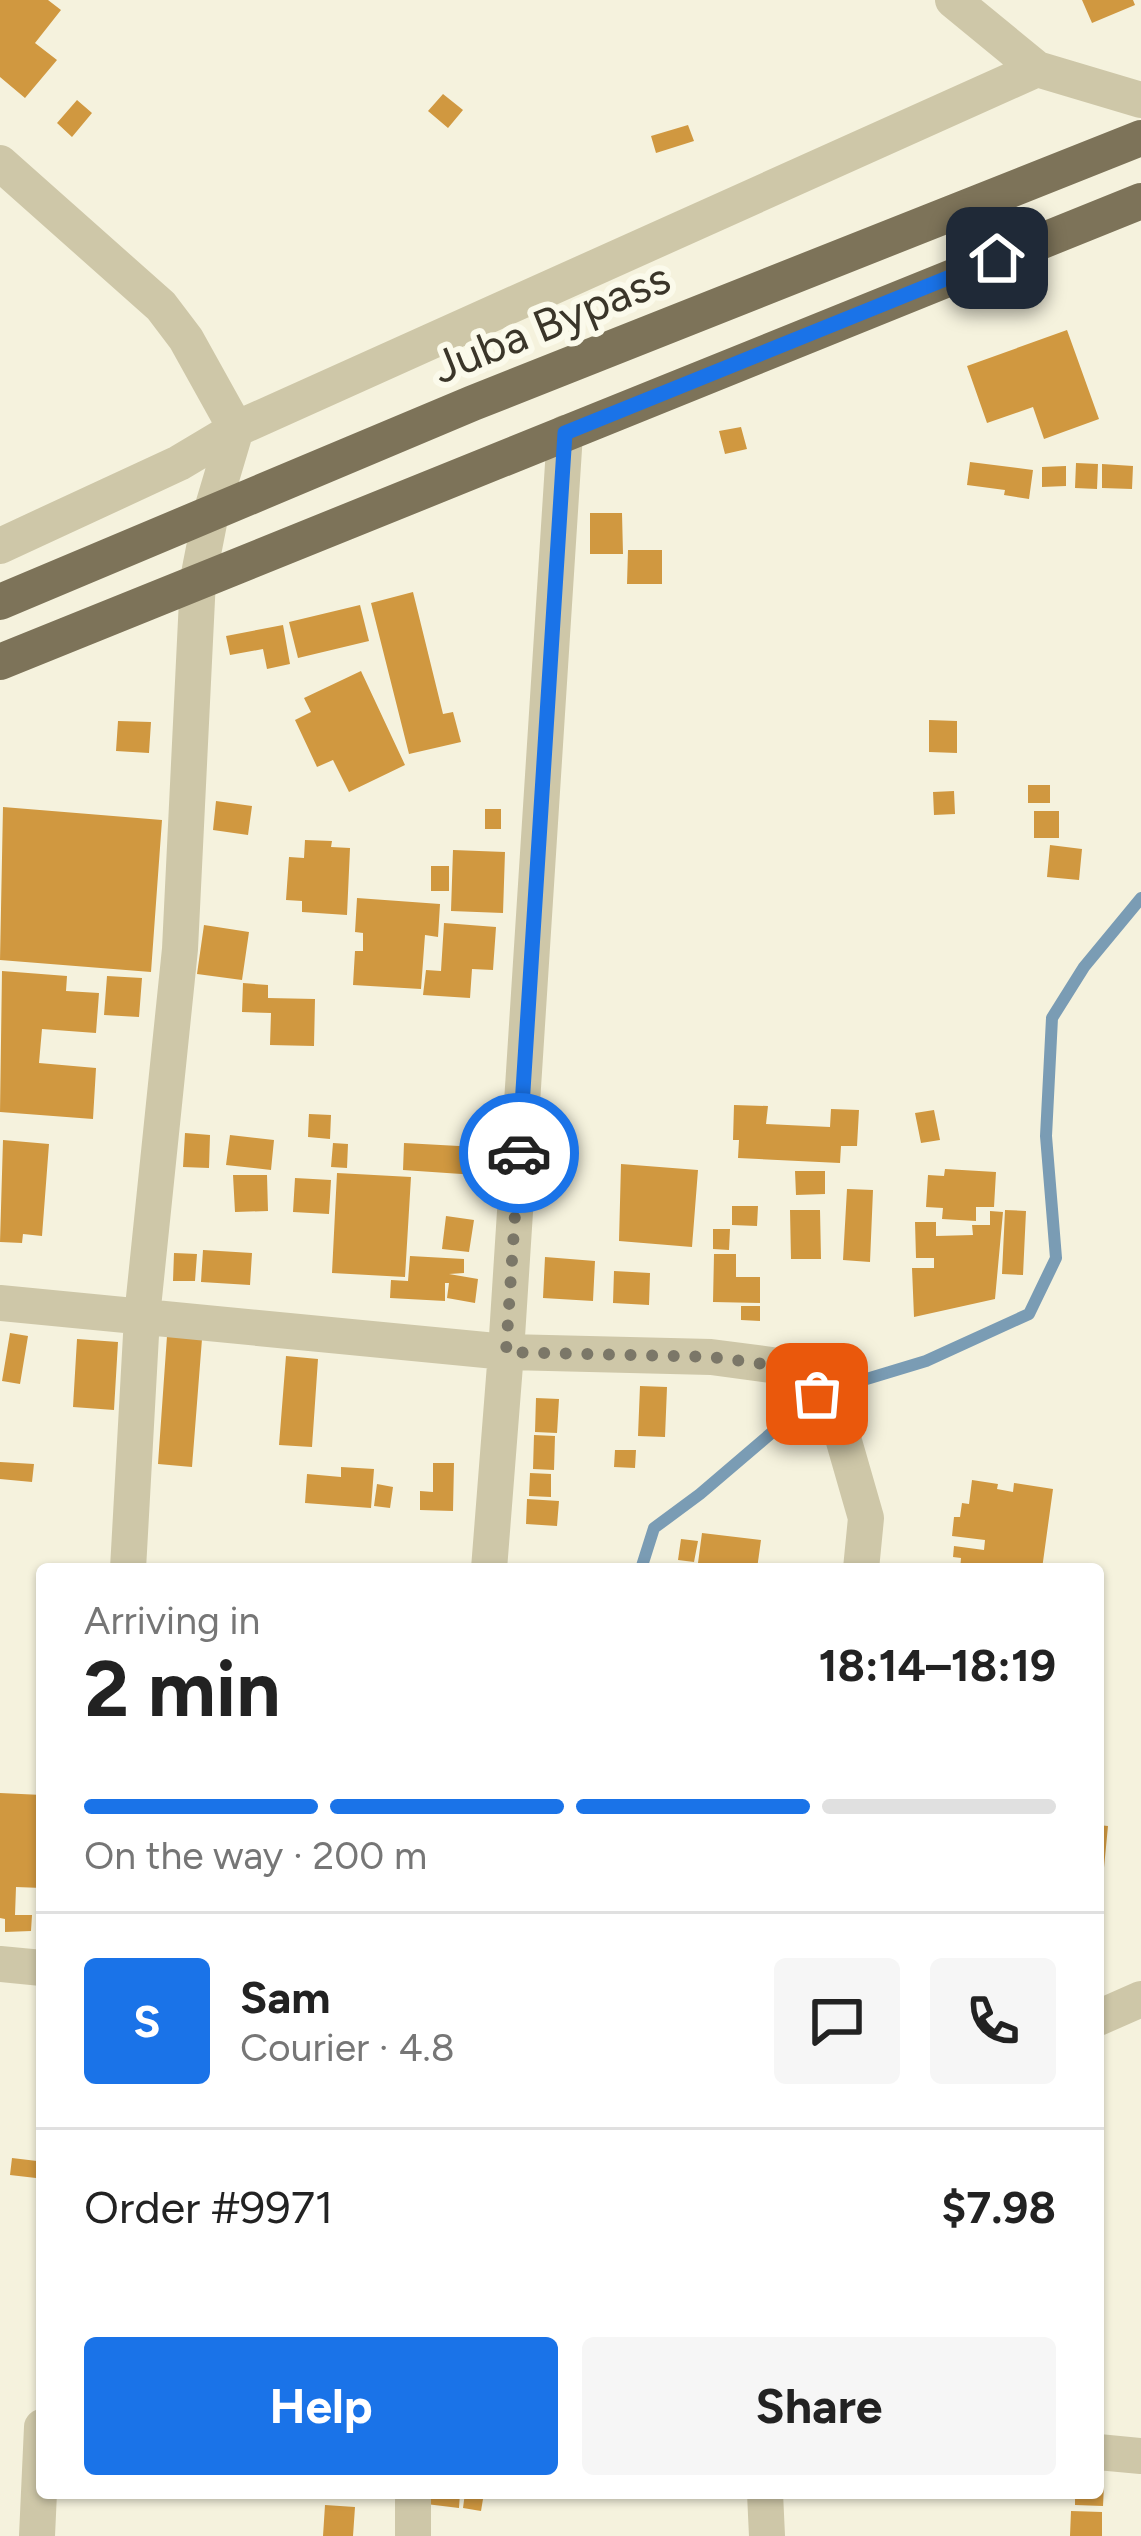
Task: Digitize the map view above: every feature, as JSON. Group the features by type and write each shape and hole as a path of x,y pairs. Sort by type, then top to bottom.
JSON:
{"main road":[{"name":"Juba Bypass","path":"0,602 473,404 1141,138"},
{"path":"0,662 1141,201"}],"street":[{"path":"953,0 1037,68 1141,100"},
{"path":"0,546 179,463 236,429 1037,68"},
{"path":"0,163 161,306 186,339 236,429 211,513 198,579 180,949 142,1318 128,1563"},
{"path":"489,1563 565,433"},
{"path":"0,1303 506,1352 711,1357 779,1366 817,1394 841,1431 866,1518 862,1563"},
{"path":"0,1964 36,1967"},
{"path":"1104,2015 1141,1999"},
{"path":"1104,2453 1141,2456"},
{"path":"37,2536 39,2499"},
{"path":"412,2536 413,2499"},
{"path":"765,2499 767,2536"}],"building":[{"path":"0,0 48,0 61,10 35,43 57,60 25,98 0,77"},
{"path":"1082,0 1133,0 1135,5 1092,23"},
{"path":"443,94 463,110 448,128 428,111"},
{"path":"77,100 92,113 72,137 57,123"},
{"path":"688,125 694,141 656,153 651,136"},
{"path":"1067,330 1099,419 1044,439 1033,407 987,423 967,366"},
{"path":"741,427 747,449 725,454 719,431"},
{"path":"970,462 1033,470 1029,499 967,485"},
{"path":"1076,463 1098,464 1097,489 1075,488"},
{"path":"1102,464 1133,466 1132,489 1102,488"},
{"path":"1066,466 1066,486 1042,487 1042,467"},
{"path":"590,513 622,513 623,554 590,554"},
{"path":"628,550 662,550 662,584 627,584"},
{"path":"413,592 443,714 453,712 461,742 409,754 371,603"},
{"path":"360,605 369,641 298,658 289,622"},
{"path":"283,625 290,664 267,669 263,649 230,655 226,636"},
{"path":"361,671 405,765 349,792 333,760 317,767 295,720 311,712 304,698"},
{"path":"929,720 957,721 957,753 929,752"},
{"path":"118,721 151,722 149,753 116,751"},
{"path":"1028,785 1050,785 1050,803 1028,803"},
{"path":"954,791 955,814 934,815 933,792"},
{"path":"216,801 252,806 248,835 213,830"},
{"path":"3,807 162,820 151,972 0,960"},
{"path":"485,809 501,809 501,829 485,829"},
{"path":"1034,811 1059,811 1059,838 1034,838"},
{"path":"305,840 332,841 331,847 350,848 347,915 302,912 302,901 286,900 289,857 304,858"},
{"path":"1050,845 1082,849 1079,880 1047,877"},
{"path":"453,850 505,852 503,913 451,911"},
{"path":"431,866 449,866 449,891 431,891"},
{"path":"357,898 440,904 438,937 425,935 421,989 353,985 355,951 363,951 363,933 355,932"},
{"path":"444,923 496,927 493,970 472,969 470,998 423,995 426,970 441,971"},
{"path":"204,925 249,932 242,980 197,974"},
{"path":"2,971 67,976 66,991 99,993 96,1033 42,1029 39,1063 96,1068 93,1119 0,1112"},
{"path":"107,976 142,978 139,1017 104,1015"},
{"path":"243,983 268,985 268,998 315,999 314,1046 270,1045 271,1013 242,1012"},
{"path":"734,1105 768,1106 766,1124 830,1127 831,1109 859,1110 857,1146 841,1146 840,1163 738,1158 739,1140 733,1140"},
{"path":"934,1110 940,1140 921,1143 915,1113"},
{"path":"309,1114 331,1115 330,1139 308,1137"},
{"path":"185,1133 210,1135 209,1168 183,1167"},
{"path":"230,1135 274,1140 271,1170 226,1165"},
{"path":"3,1140 49,1144 42,1236 23,1234 22,1243 0,1242"},
{"path":"333,1143 348,1144 347,1168 331,1167"},
{"path":"404,1143 477,1147 476,1175 403,1170"},
{"path":"621,1164 698,1170 692,1247 619,1241"},
{"path":"945,1169 996,1172 994,1207 976,1207 976,1221 942,1219 943,1208 926,1207 928,1175 944,1176"},
{"path":"795,1171 825,1171 825,1194 796,1195"},
{"path":"337,1173 411,1177 405,1277 332,1273"},
{"path":"233,1175 267,1175 268,1211 235,1212"},
{"path":"295,1178 331,1180 329,1214 293,1212"},
{"path":"847,1189 873,1190 870,1262 843,1260"},
{"path":"732,1206 758,1206 757,1226 732,1225"},
{"path":"790,1210 820,1210 821,1259 791,1259"},
{"path":"1005,1210 1026,1211 1023,1275 1002,1274"},
{"path":"990,1211 1003,1212 995,1299 914,1317 912,1268 934,1268 934,1258 916,1258 915,1222 936,1222 936,1236 973,1235 972,1225 990,1225"},
{"path":"446,1216 474,1220 469,1252 442,1249"},
{"path":"713,1229 730,1229 729,1250 713,1249"},
{"path":"203,1250 252,1253 250,1285 201,1282"},
{"path":"174,1253 197,1254 195,1281 173,1281"},
{"path":"714,1254 736,1254 736,1277 760,1277 760,1303 713,1302"},
{"path":"410,1256 464,1259 464,1273 449,1274 478,1279 475,1303 447,1298 449,1283 445,1283 445,1301 390,1298 391,1280 408,1281"},
{"path":"545,1257 595,1261 593,1301 543,1298"},
{"path":"614,1271 650,1273 649,1305 613,1303"},
{"path":"741,1306 760,1306 760,1321 741,1320"},
{"path":"10,1333 28,1336 20,1384 2,1381"},
{"path":"167,1336 202,1339 192,1467 158,1464"},
{"path":"77,1339 118,1342 114,1410 73,1407"},
{"path":"286,1356 318,1359 312,1447 279,1445"},
{"path":"640,1386 667,1387 665,1437 638,1436"},
{"path":"536,1398 559,1399 557,1433 535,1432"},
{"path":"534,1435 555,1436 554,1470 533,1469"},
{"path":"615,1450 636,1450 635,1468 614,1467"},
{"path":"0,1462 34,1464 32,1482 0,1479"},
{"path":"433,1463 454,1463 453,1511 420,1510 420,1491 433,1492"},
{"path":"341,1467 374,1469 371,1508 305,1503 307,1474 341,1477"},
{"path":"530,1473 551,1474 551,1497 529,1496"},
{"path":"972,1480 1013,1492 1014,1483 1053,1489 1043,1563 961,1563 961,1558 953,1557 954,1546 984,1550 985,1540 952,1536 954,1517 960,1517 962,1503 969,1504"},
{"path":"377,1484 393,1487 390,1508 374,1506"},
{"path":"527,1499 559,1501 557,1526 526,1524"},
{"path":"702,1533 761,1540 758,1563 698,1563"},
{"path":"681,1539 698,1541 694,1562 678,1560"},
{"path":"0,1793 36,1795 36,1888 16,1887 15,1915 32,1915 31,1931 5,1932 5,1919 0,1918"},
{"path":"12,2158 36,2161 36,2178 10,2175"},
{"path":"427,2499 460,2499 459,2508 426,2504"},
{"path":"464,2499 483,2499 481,2511 463,2508"},
{"path":"1075,2499 1103,2499 1103,2506 1075,2505"},
{"path":"325,2505 355,2507 353,2536 323,2536"},
{"path":"1071,2511 1102,2512 1102,2536 1070,2536"}],"waterway":[{"path":"643,1563 654,1528 817,1394 926,1361 1029,1314 1056,1258 1046,1136 1052,1018 1084,967 1141,898"}],"way so far":[{"path":"519,1153 506,1352 711,1357 779,1366 817,1394"}],"route":[{"path":"519,1153 565,433 997,258"}]}
